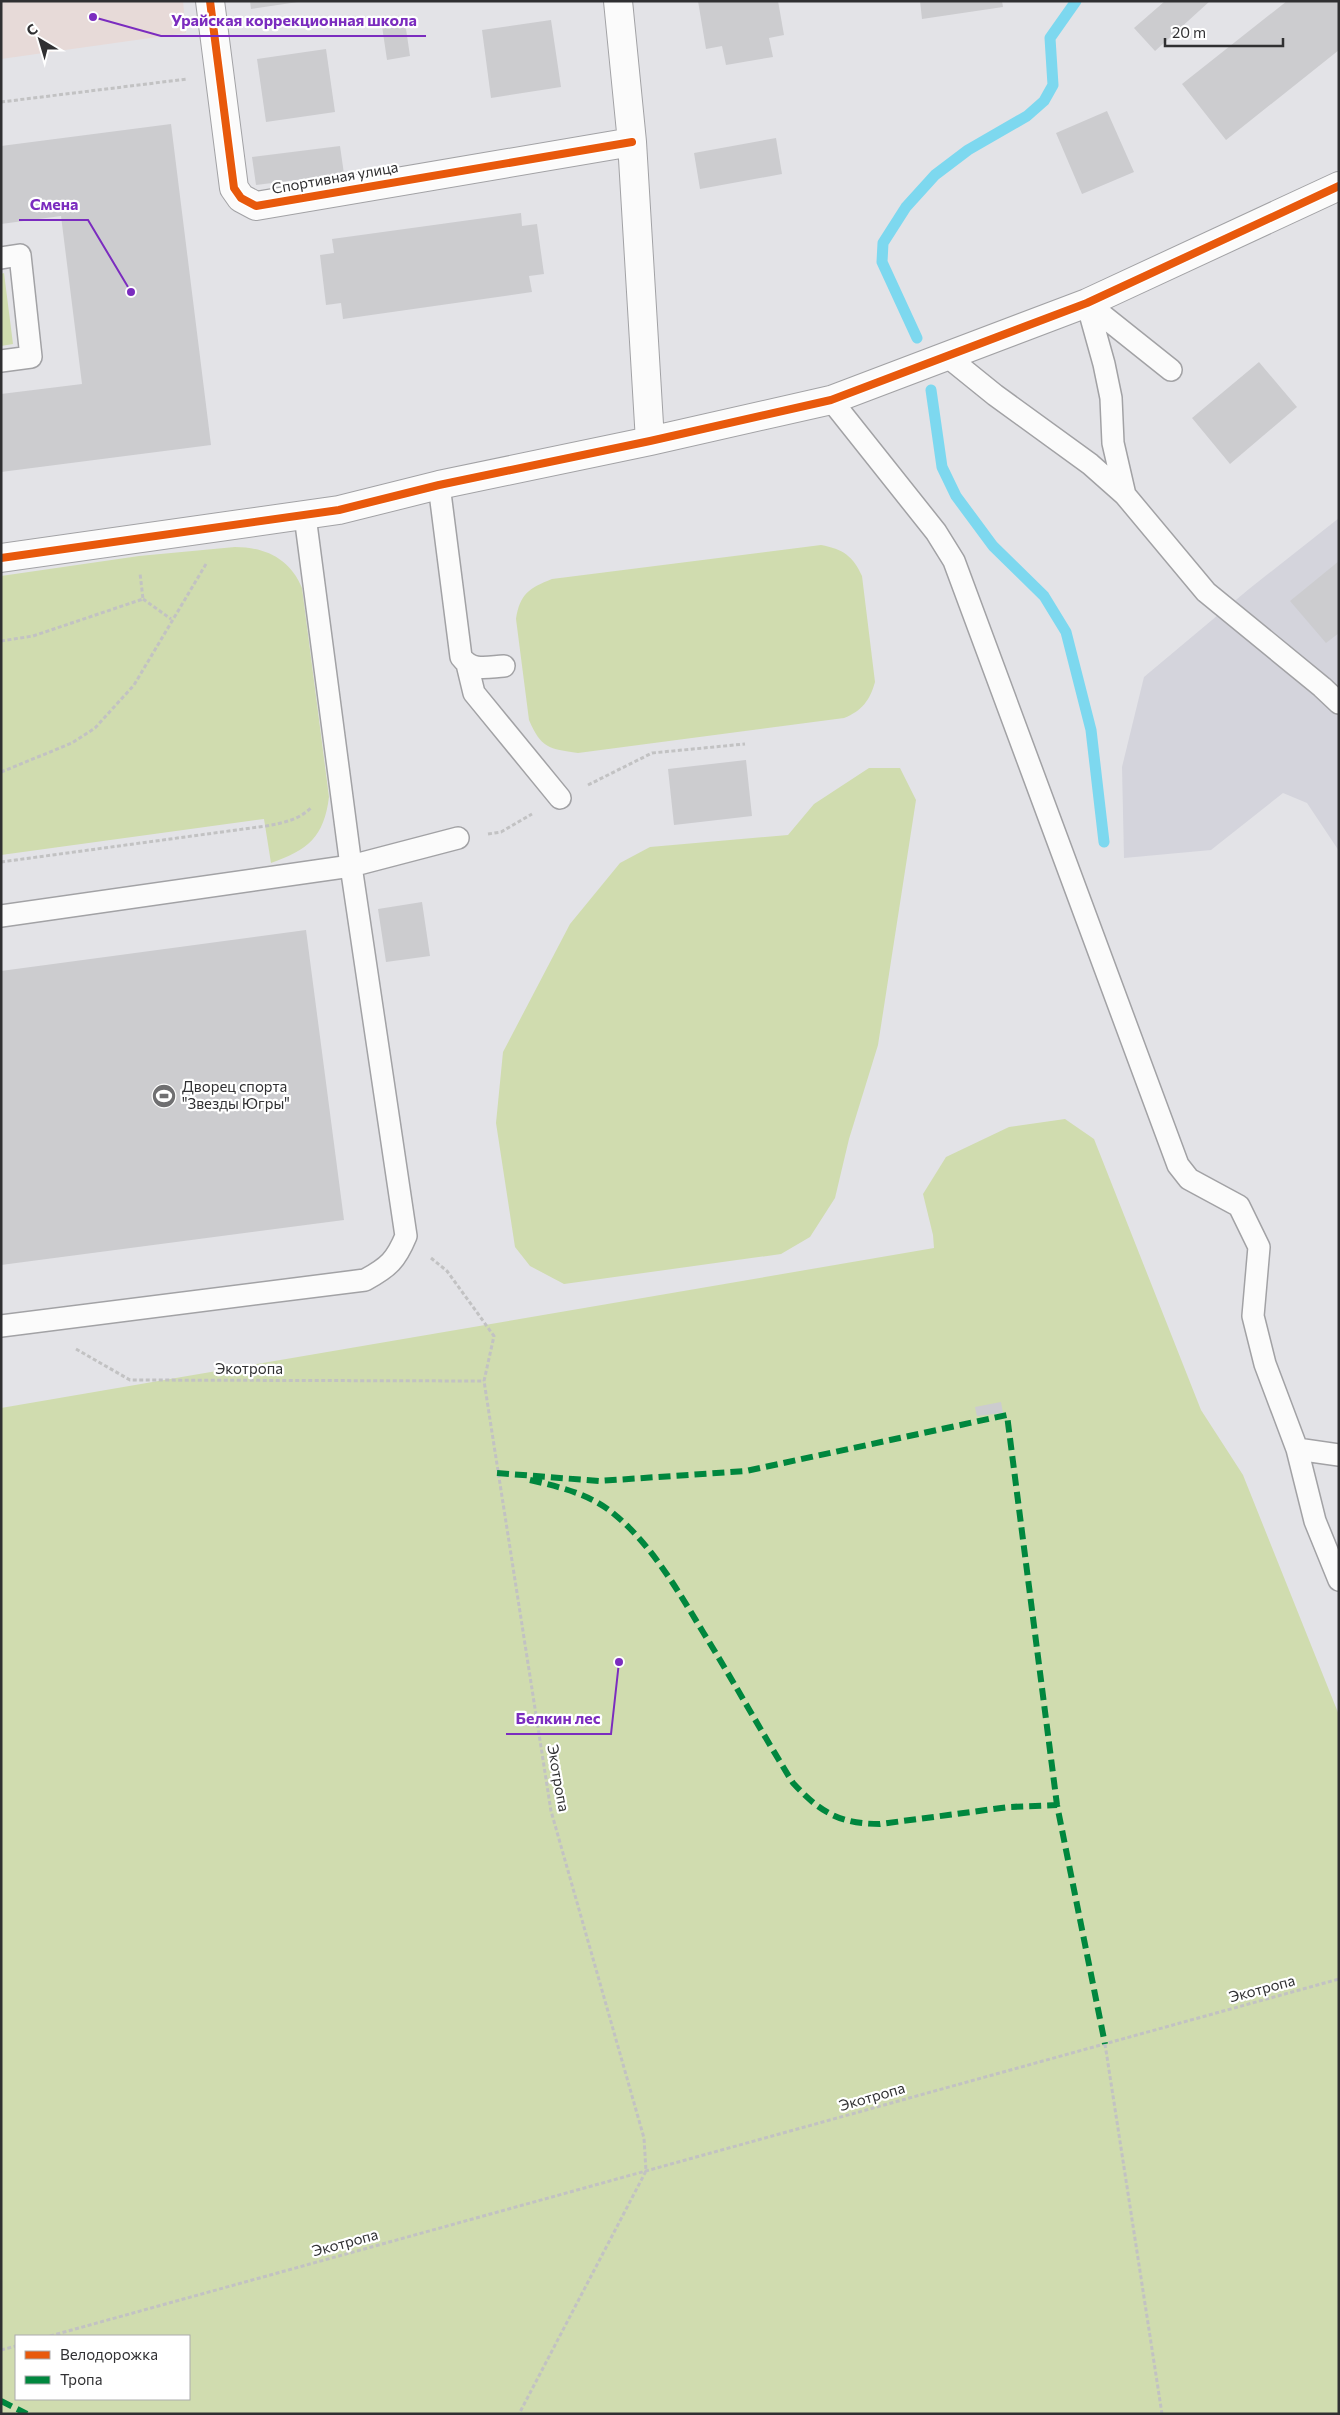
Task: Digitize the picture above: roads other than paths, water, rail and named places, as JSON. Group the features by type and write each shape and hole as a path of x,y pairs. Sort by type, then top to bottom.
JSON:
{"street":[{"name":"Спортивная улица","path":"210,1 234,188 241,198 256,206 632,142"},
{"path":"618,1 632,142 650,441"},
{"path":"1,558 339,510 439,485 650,441 831,400 1087,303 1339,186"}],"lane":[{"path":"1,258 20,255 31,356 1,361"},
{"path":"1087,303 1171,370"},
{"path":"1087,303 1104,364 1111,398 1113,443 1125,494"},
{"path":"948,357 995,395 1090,464 1125,494 1206,592 1339,703"},
{"path":"831,400 936,532 954,561 1178,1165 1189,1179 1239,1206 1259,1248 1253,1316 1265,1364 1297,1449 1315,1521 1339,1580"},
{"path":"439,485 461,656 466,664 474,693 560,798"},
{"path":"1,1326 365,1280 384,1270 398,1256 406,1236 350,866 305,516"},
{"path":"466,664 475,668 504,666"},
{"path":"1,916 350,866 458,838"},
{"path":"1297,1449 1339,1455"}],"waterway":[{"path":"917,338 882,262 883,243 906,207 935,175 968,150 1027,116 1044,101 1053,85 1050,38 1076,1"},
{"path":"931,390 942,467 956,496 993,546 1044,596 1066,632 1091,730 1104,842"}],"place":[{"name":"Урайская коррекционная школа","path":"93,17"},
{"name":"Смена","path":"131,292"},
{"name":"Дворец спорта \"Звезды Югры\"","path":"164,1096"},
{"name":"Белкин лес","path":"619,1662"}]}
